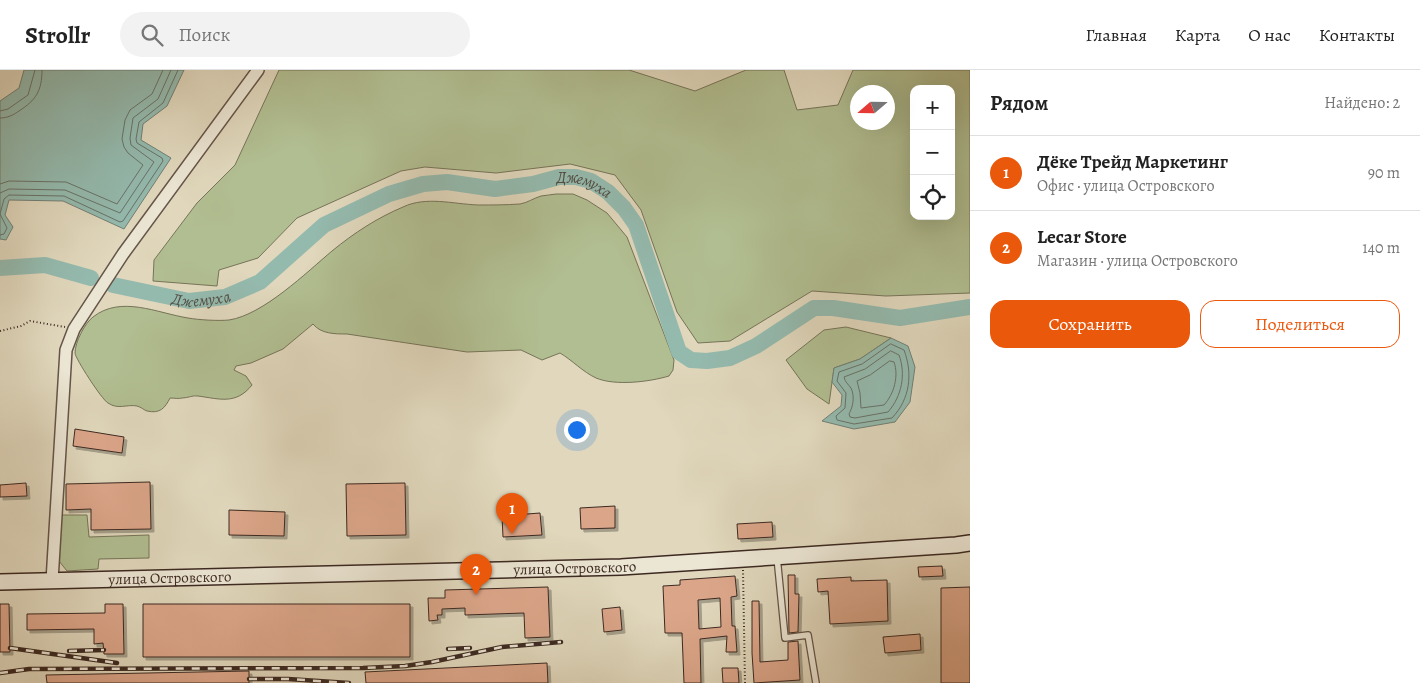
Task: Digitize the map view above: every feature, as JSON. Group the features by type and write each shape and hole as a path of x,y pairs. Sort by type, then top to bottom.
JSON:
{"street":[{"path":"52,581 66,350 74,329 123,254 258,70"},
{"name":"улица Островского","path":"0,582 621,567 970,543"}],"lane":[{"path":"776,557 784,638 808,635 816,683"}],"path":[{"path":"0,331 21,326 30,321 67,328"},
{"path":"743,559 745,683"}],"green space":[{"path":"279,70 629,70 695,91 746,70 784,70 797,110 838,105 853,70 970,70 970,293 886,296 812,291 730,341 698,343 677,312 641,210 615,175 570,164 496,173 425,167 401,171 297,218 258,258 219,270 217,286 153,281 154,260 197,203 235,165"},
{"path":"573,194 587,200 607,213 627,237 674,360 673,370 669,376 652,380 613,382 596,378 560,353 542,360 521,350 467,352 347,334 328,333 320,330 313,324 283,349 251,363 236,366 234,370 246,376 252,385 240,396 227,399 196,396 170,398 162,409 152,412 137,406 115,406 108,403 89,379 75,353 79,338 90,320 104,311 115,307 139,307 203,320 229,320 256,310 284,292 357,232 384,216 412,204 430,201 478,205 520,204 541,196"},
{"path":"846,327 891,338 860,359 834,368 829,404 807,389 786,360 824,330"},
{"path":"61,515 87,515 89,537 149,535 149,558 99,559 98,569 67,571 59,561"}],"water":[{"path":"24,70 184,70 167,106 143,124 141,140 171,158 124,229 63,201 9,200 5,215 13,227 6,240 0,239 0,101 19,88"},
{"path":"891,338 908,346 915,367 910,402 895,422 854,429 822,421 841,406 842,395 832,382 834,368 860,359"}],"building":[{"path":"75,429 124,437 122,453 73,446"},
{"path":"150,482 151,529 91,530 91,509 66,510 66,484"},
{"path":"26,483 27,496 0,497 0,485"},
{"path":"405,483 406,535 347,536 346,484"},
{"path":"615,506 615,528 581,529 580,508"},
{"path":"229,510 285,512 284,536 229,535"},
{"path":"540,513 542,535 503,537 502,516"},
{"path":"772,522 773,537 738,539 737,524"},
{"path":"942,566 943,576 919,577 918,567"},
{"path":"788,575 795,575 795,594 799,594 798,632 789,633"},
{"path":"735,576 737,596 731,597 732,626 735,626 737,652 726,652 727,636 700,639 701,683 684,683 682,633 665,633 663,586 680,585 680,580","holes":["720,598 721,627 699,629 698,600"]},
{"path":"851,577 851,581 887,580 888,621 830,624 828,591 818,592 817,579"},
{"path":"548,587 550,637 525,638 524,613 465,615 465,608 442,609 442,615 437,615 438,620 429,621 428,598 445,598 445,590"},
{"path":"970,587 970,683 941,683 941,588"},
{"path":"752,601 759,601 760,662 788,660 788,642 798,641 800,680 754,683"},
{"path":"0,604 9,604 10,652 0,652"},
{"path":"105,604 123,604 124,654 104,654 103,643 94,644 94,629 27,630 27,614 105,613"},
{"path":"143,604 410,604 410,657 143,657"},
{"path":"620,607 622,630 604,632 602,609"},
{"path":"920,634 921,650 885,653 883,637"},
{"path":"547,663 548,683 366,683 365,672"},
{"path":"722,668 738,668 739,683 723,683"},
{"path":"249,671 249,683 47,683 46,675"}],"waterway":[{"name":"Джемуха","path":"113,285 189,301 225,297 260,282 324,225 389,194 423,184 447,182 495,189 533,184 559,177 576,177 591,181 608,192 624,208 636,225 679,352 691,360 707,361 730,358 756,346 814,308 833,308 900,318 970,307"},
{"name":"Джемуха","path":"0,268 45,265 91,278"}],"railway":[{"path":"0,673 29,669 363,668 405,666 502,647 561,642"},
{"path":"10,648 117,663"},
{"path":"448,649 470,648"},
{"path":"69,651 104,650"},
{"path":"249,679 288,679 349,683"}],"place":[{"name":"Дёке Трейд Маркетинг","path":"512,534"},
{"name":"Lecar Store","path":"476,595"}]}
